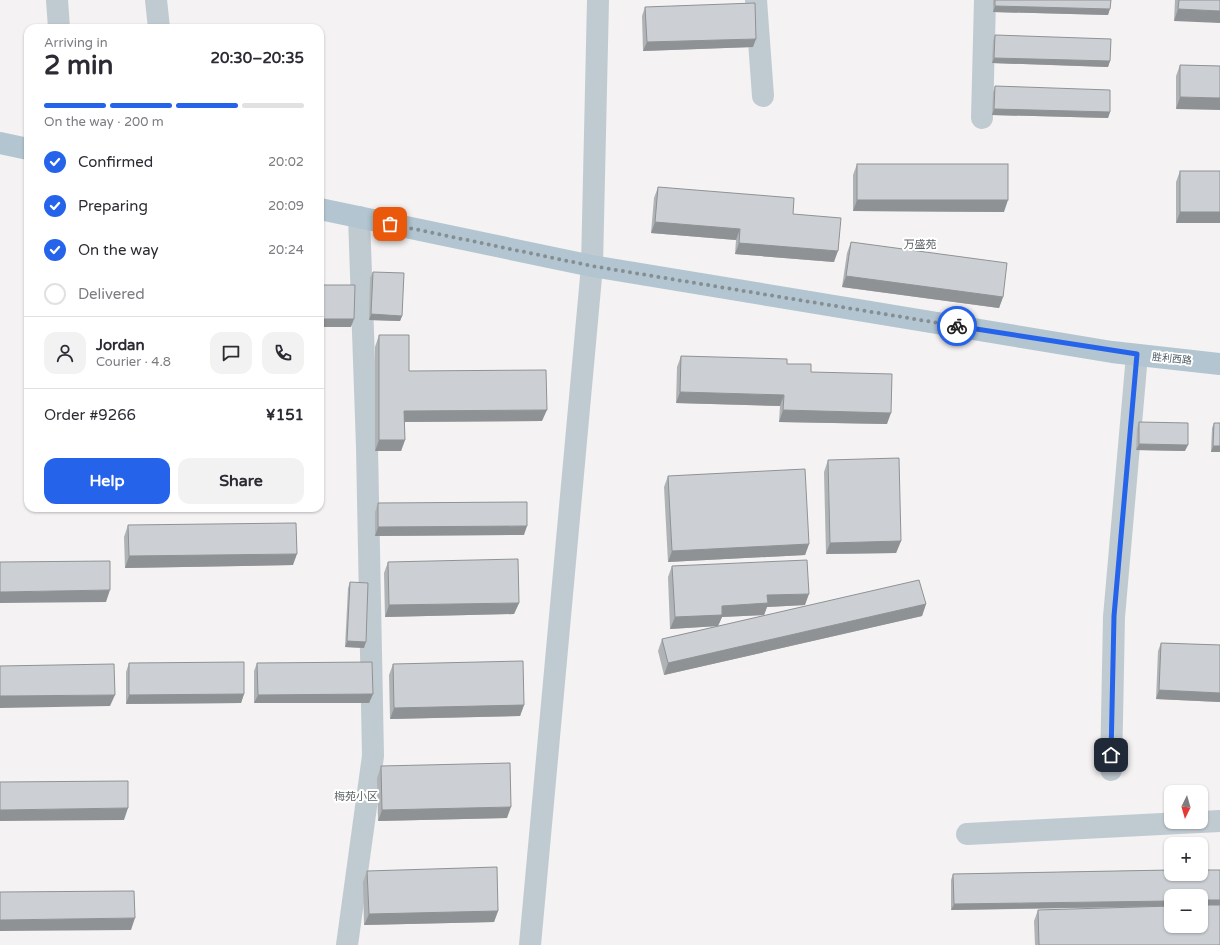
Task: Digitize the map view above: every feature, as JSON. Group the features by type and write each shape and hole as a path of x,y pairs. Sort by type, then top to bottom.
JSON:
{"main road":[{"path":"0,143 24,148"},
{"name":"胜利西路","path":"324,210 592,266 1137,354 1220,364"}],"street":[{"path":"57,0 59,24"},
{"path":"156,0 159,24"},
{"path":"530,945 592,266 598,0"},
{"path":"756,0 763,96"},
{"path":"982,118 985,0"},
{"path":"347,945 373,756 359,217"},
{"path":"1111,770 1114,616 1137,354"},
{"path":"967,834 1220,821"}],"building":[{"path":"995,0 1111,0 1110,9 995,6"},
{"path":"1179,0 1220,0 1220,11 1178,9"},
{"path":"755,3 756,39 647,42 645,7"},
{"path":"995,35 1111,39 1110,61 994,58"},
{"path":"1180,65 1220,66 1220,98 1180,97"},
{"path":"995,86 1110,90 1110,112 994,109"},
{"path":"857,164 1008,164 1008,200 857,200"},
{"path":"1180,171 1220,171 1220,212 1180,212"},
{"path":"658,187 794,198 793,214 841,218 838,251 739,243 740,229 655,222"},
{"path":"851,242 1007,263 1003,297 846,276"},
{"path":"373,272 404,273 402,316 371,314"},
{"path":"324,285 355,285 354,319 324,319"},
{"path":"379,335 409,335 409,371 546,370 547,410 404,411 405,440 379,440"},
{"path":"681,356 787,359 787,364 811,364 811,372 892,374 891,413 783,410 784,395 680,392"},
{"path":"1139,422 1188,423 1188,445 1139,444"},
{"path":"1214,423 1220,423 1220,446 1213,446"},
{"path":"899,458 901,541 830,543 828,460"},
{"path":"805,469 809,544 672,551 668,476"},
{"path":"527,502 527,526 378,527 378,503"},
{"path":"296,523 297,554 129,556 128,525"},
{"path":"518,559 519,603 389,605 388,562"},
{"path":"807,560 809,594 767,595 768,603 722,606 722,615 675,617 672,566"},
{"path":"110,561 110,590 0,592 0,562"},
{"path":"919,580 926,604 668,663 662,639"},
{"path":"350,582 368,583 366,642 347,641"},
{"path":"1161,643 1220,645 1220,693 1159,690"},
{"path":"523,661 524,705 394,708 393,664"},
{"path":"244,662 244,694 129,695 129,663"},
{"path":"372,662 373,694 258,695 257,663"},
{"path":"114,664 115,695 0,696 0,666"},
{"path":"510,763 511,807 382,810 381,766"},
{"path":"128,781 128,808 0,810 0,782"},
{"path":"497,867 498,911 369,914 367,871"},
{"path":"1164,870 1164,881 1208,881 1208,870 1220,870 1220,900 1208,900 1208,889 1164,889 1164,901 954,904 953,874"},
{"path":"134,891 135,918 0,920 0,892"},
{"path":"1208,905 1220,905 1220,945 1039,945 1038,910 1164,906 1164,933 1208,933"}],"way so far":[{"path":"390,224 592,266 957,326"}],"district":[{"name":"万盛苑","path":"920,244"},
{"name":"梅苑小区","path":"356,796"}],"route":[{"path":"957,326 1112,352 1137,354 1114,616 1111,755"}]}
